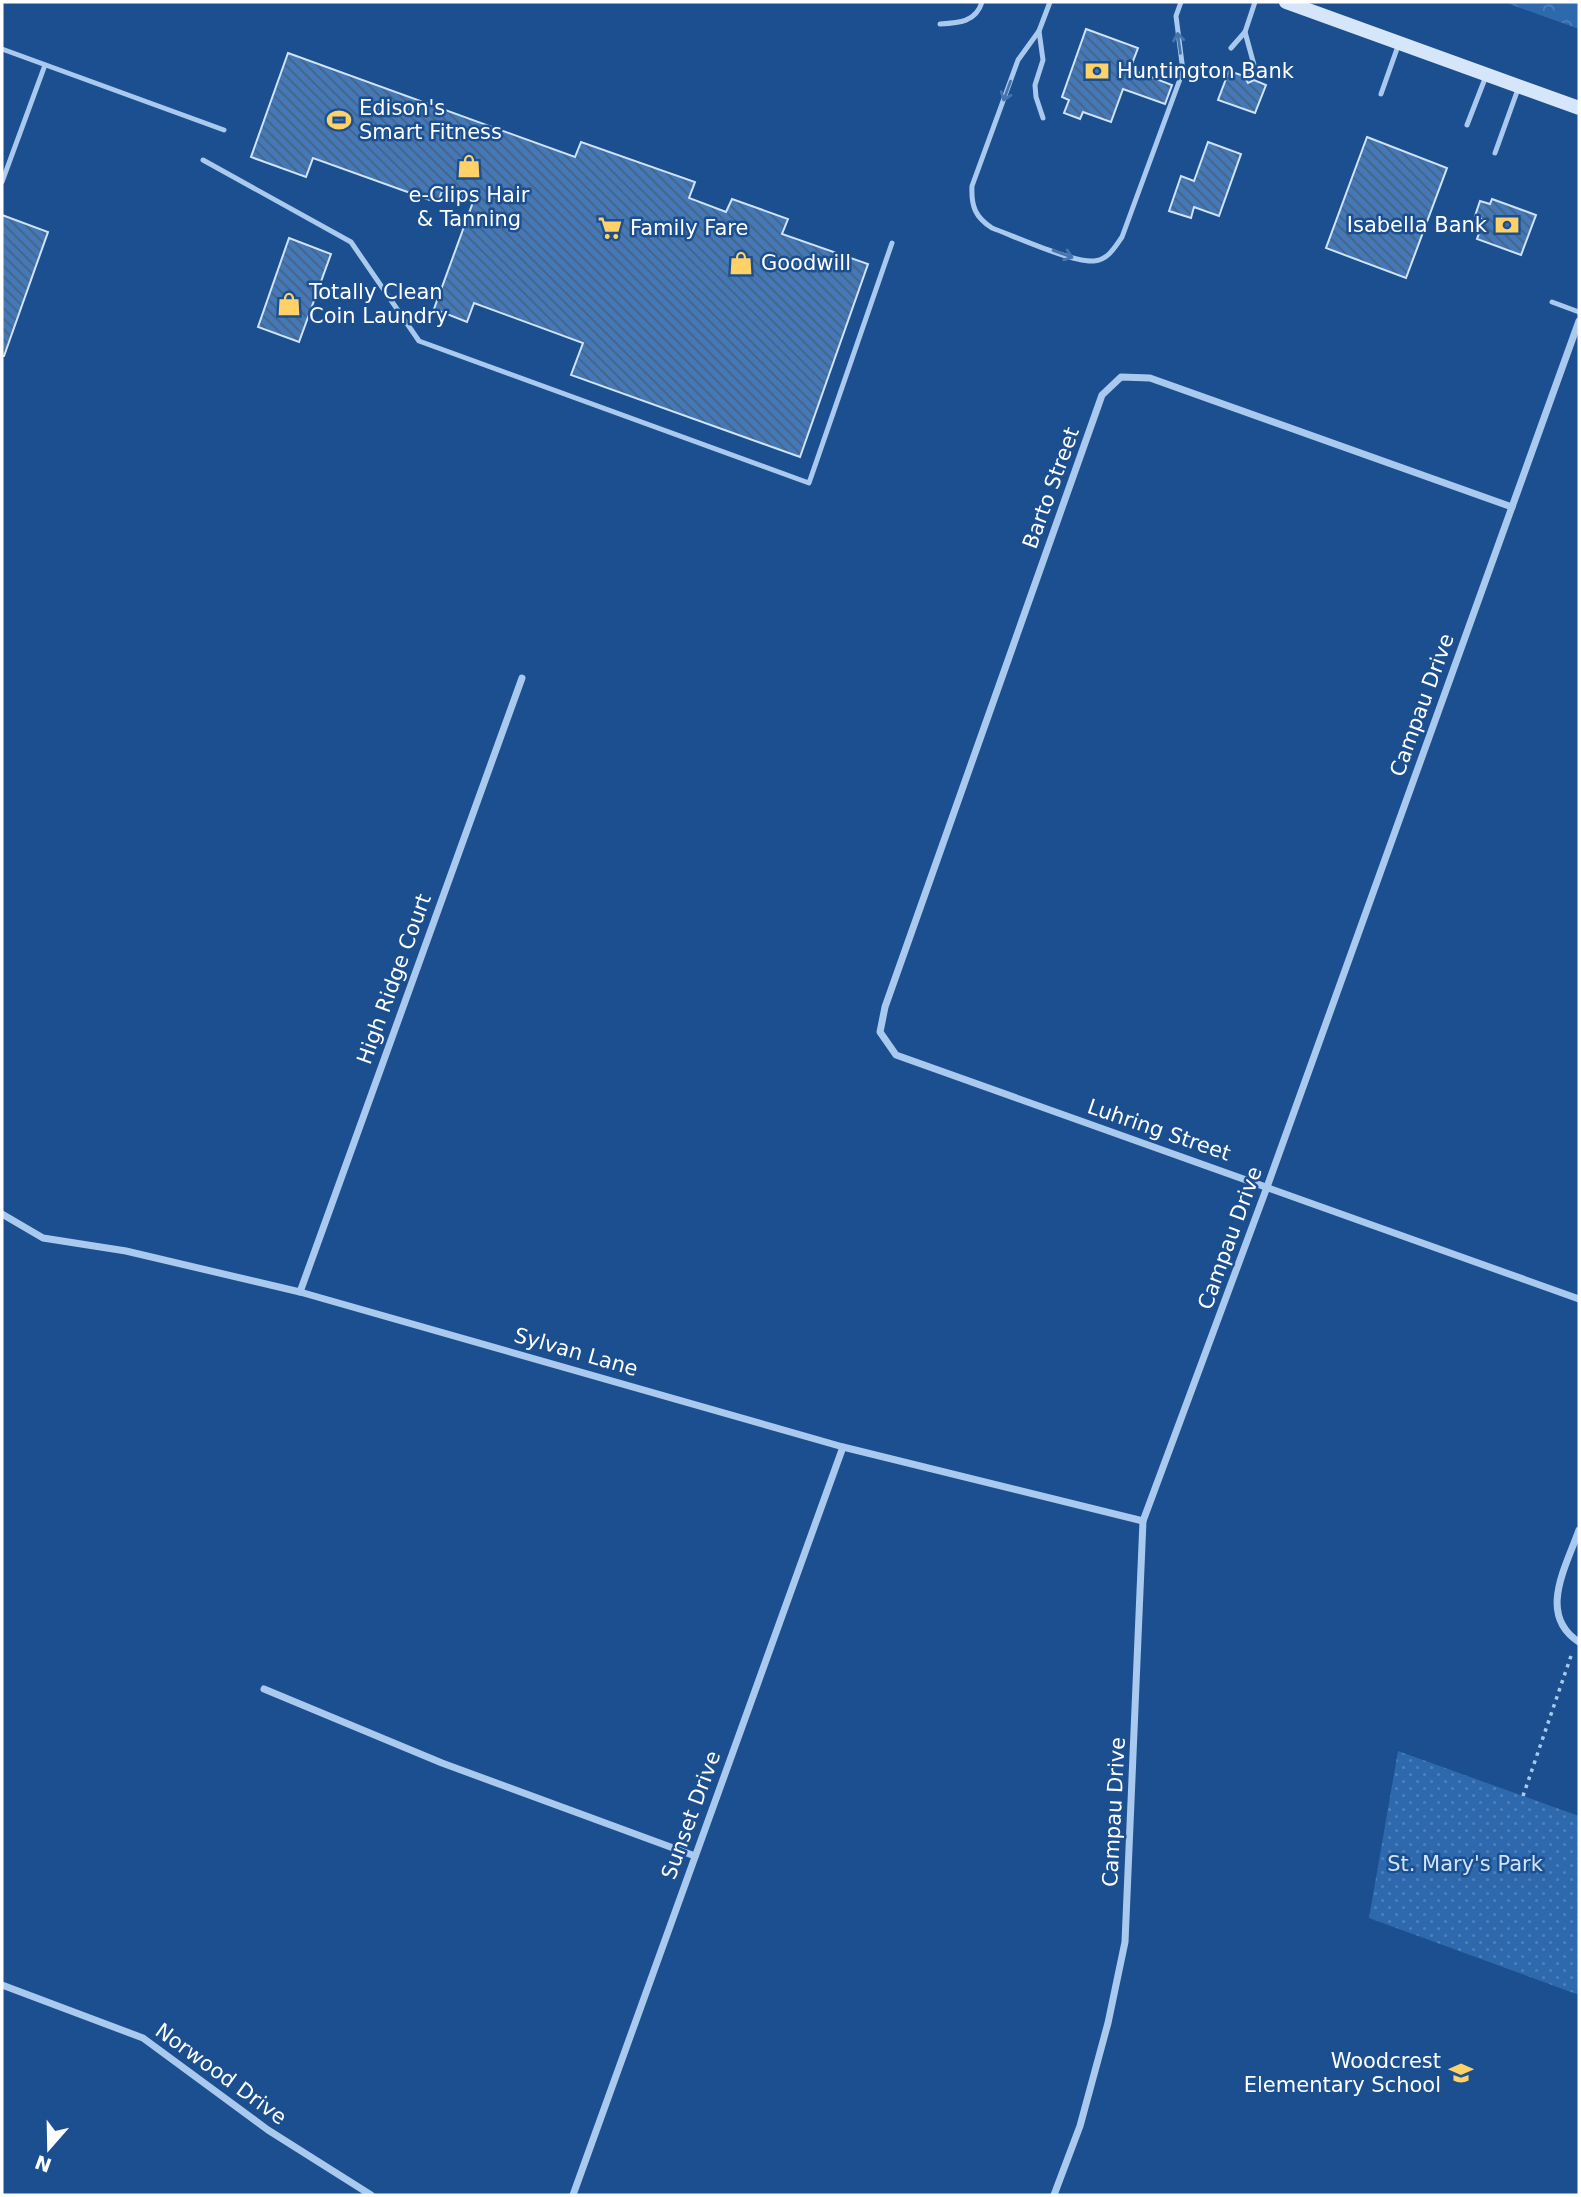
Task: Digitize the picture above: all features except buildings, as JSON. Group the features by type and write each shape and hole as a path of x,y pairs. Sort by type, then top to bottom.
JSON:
{"main road":[{"path":"1286,2 1579,108"}],"street":[{"name":"Campau Drive","path":"1054,2195 1080,2126 1105,2036 1125,1942 1143,1521 1268,1187 1579,321"},
{"name":"Barto Street","path":"885,1007 1102,395 1121,377 1150,378 1512,507"},
{"name":"High Ridge Court","path":"300,1292 522,678"},
{"name":"Luhring Street","path":"885,1007 880,1032 896,1055 1579,1299"},
{"name":"Sylvan Lane","path":"2,1214 43,1238 126,1251 300,1292 843,1447 1143,1521"},
{"name":"Sunset Drive","path":"573,2195 843,1447"},
{"path":"1578,1642 1560,1624 1555,1600 1579,1530"},
{"path":"264,1689 442,1763 695,1856"},
{"name":"Norwood Drive","path":"2,1985 143,2038 268,2130 370,2195"}],"lane":[{"path":"940,24 965,22 979,11 982,2"},
{"path":"1049,2 1039,31 1018,60 972,186 971,204 980,220 992,228 1077,259 1095,262 1110,254 1122,237 1183,71 1176,16 1181,2"},
{"path":"1231,47 1244,32 1255,2"},
{"path":"1039,31 1043,60 1035,85 1043,118"},
{"path":"1244,32 1254,65 1250,78"},
{"path":"1381,94 1399,43"},
{"path":"2,49 224,130"},
{"path":"2,182 45,65"},
{"path":"1468,125 1486,74"},
{"path":"1495,153 1519,86"},
{"path":"203,160 351,242 419,341 809,483 892,243"},
{"path":"1552,302 1579,312"}],"path":[{"path":"1523,1796 1578,1642"}],"green space":[{"path":"1504,2 1579,2 1579,29"},
{"name":"St. Mary's Park","path":"1398,1751 1579,1816 1579,1995 1369,1918"}],"place":[{"name":"Huntington Bank","path":"1097,71"},
{"name":"Edison's Smart Fitness","path":"339,120"},
{"name":"e-Clips Hair & Tanning","path":"469,166"},
{"name":"Isabella Bank","path":"1507,225"},
{"name":"Family Fare","path":"610,228"},
{"name":"Goodwill","path":"741,263"},
{"name":"Totally Clean Coin Laundry","path":"289,304"},
{"name":"Woodcrest Elementary School","path":"1461,2073"}]}
